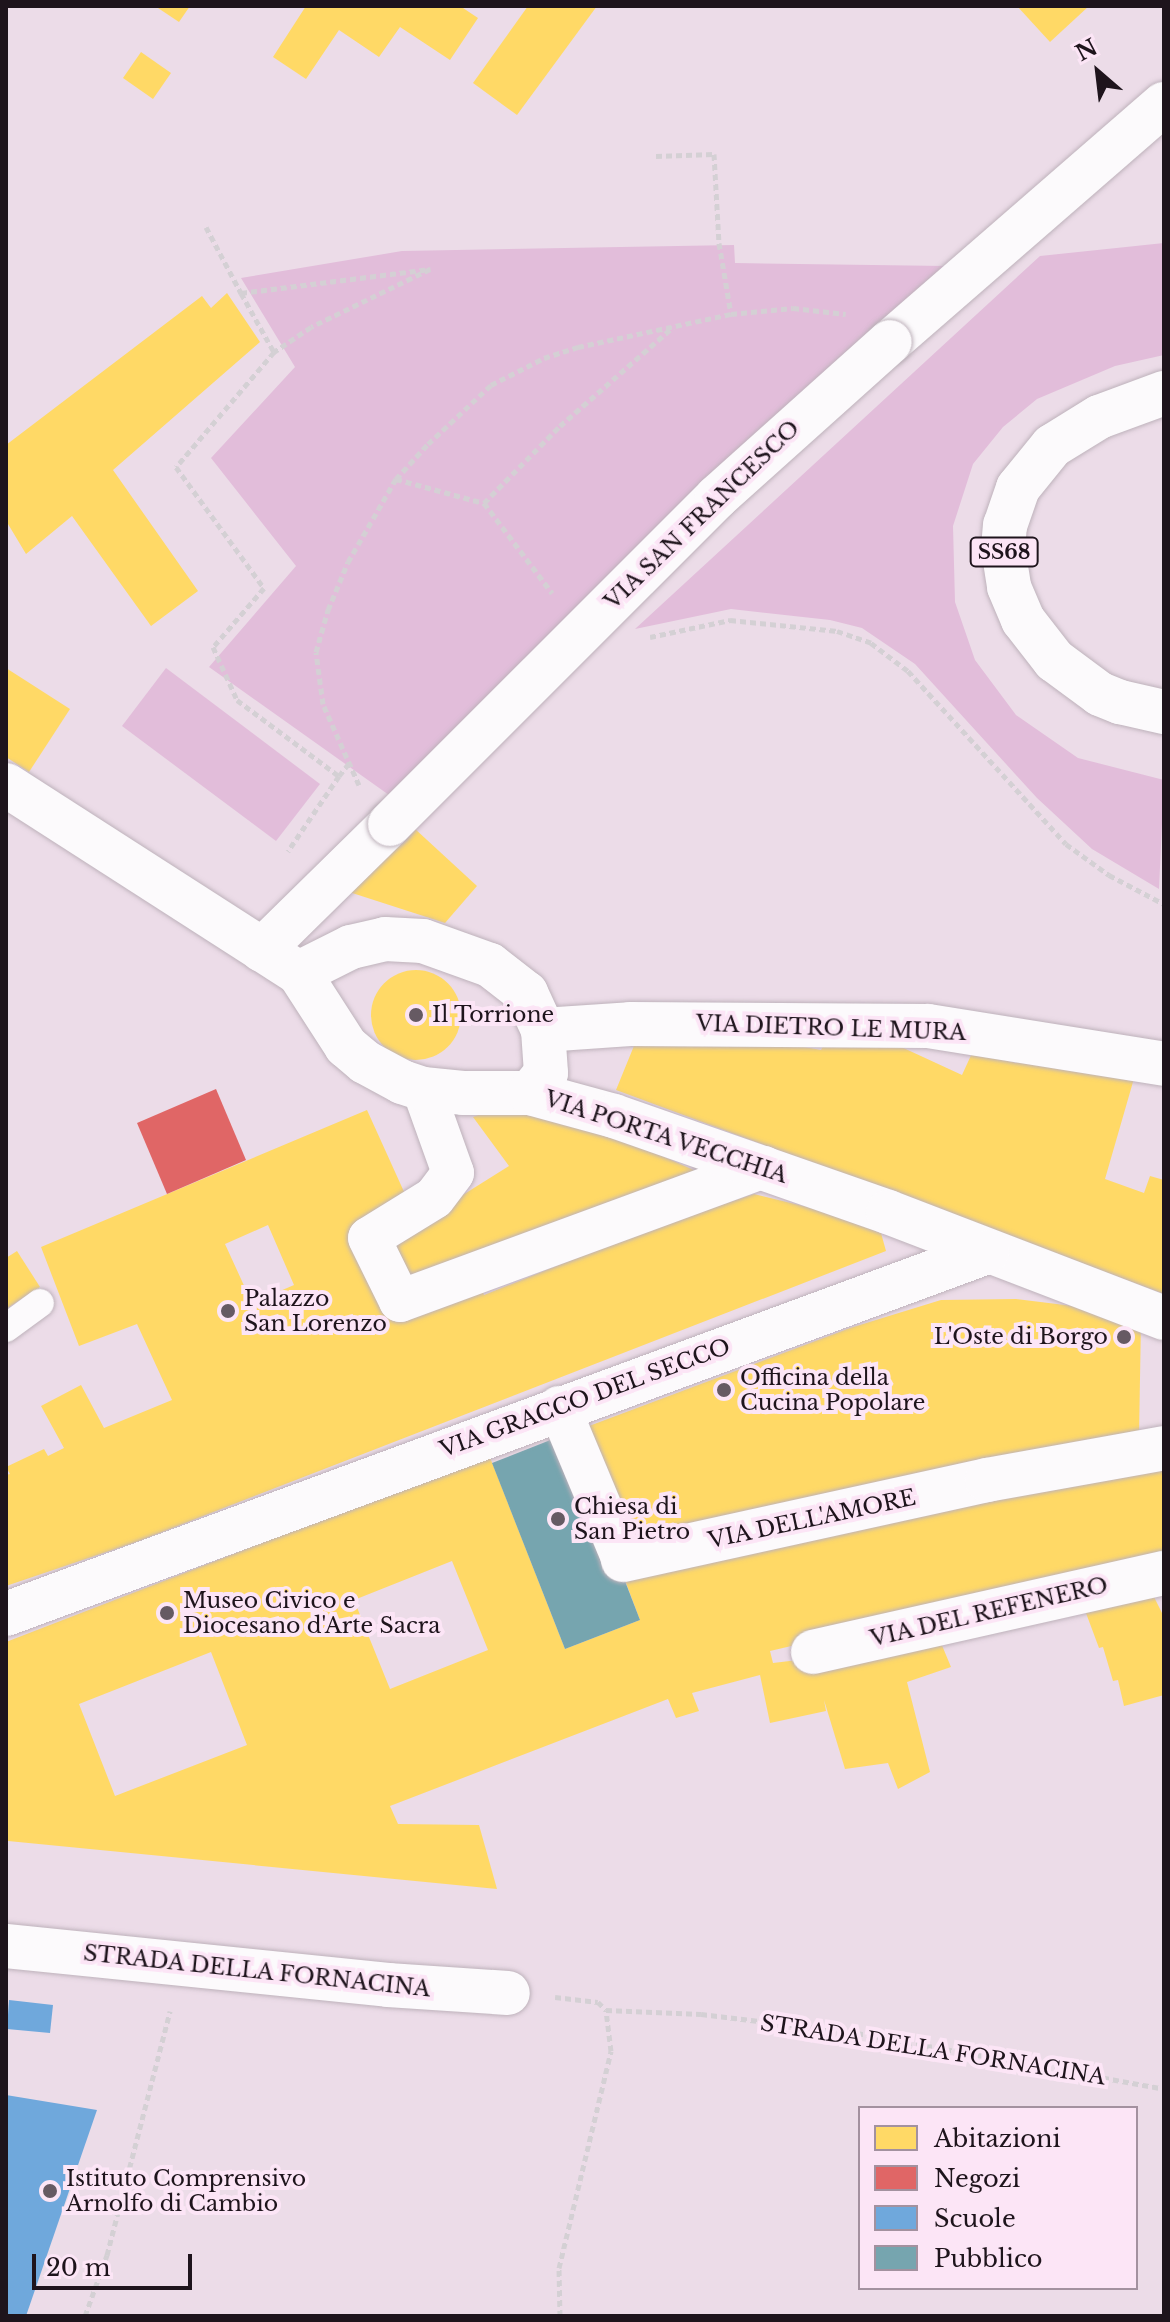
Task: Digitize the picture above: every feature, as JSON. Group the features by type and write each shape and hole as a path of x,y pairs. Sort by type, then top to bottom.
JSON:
{"street":[{"name":"VIA SAN FRANCESCO","path":"262,950 374,810 890,342 1164,104"},
{"name":"SS68","path":"1164,393 1099,417 1052,446 1018,488 1005,525 1003,548 1009,587 1023,620 1054,660 1100,694 1164,712"},
{"name":"VIA PORTA VECCHIA","path":"6,785 299,973 346,1046 385,1074 423,1089 463,1093 530,1093 614,1116 764,1167 987,1252"},
{"path":"299,973 367,941 401,938 423,941 504,972 526,993 543,1030 546,1073 530,1093"},
{"name":"VIA DIETRO LE MURA","path":"543,1030 630,1024 928,1026 1164,1064"},
{"path":"423,1089 453,1173 434,1198 369,1238 400,1301 764,1167"},
{"path":"987,1252 1164,1318"},
{"name":"VIA GRACCO DEL SECCO","path":"6,1614 559,1407 987,1252"},
{"name":"VIA DELL'AMORE","path":"559,1407 623,1560 987,1480 1164,1448"},
{"name":"VIA DEL REFENERO","path":"813,1652 1164,1573"},
{"name":"STRADA DELLA FORNACINA","path":"6,1946 508,1993"}],"lane":[{"path":"6,1328 40,1303"}],"path":[{"path":"656,156 714,154 719,243 731,314"},
{"path":"206,227 274,352"},
{"path":"241,293 430,269 311,327 274,352 176,467 264,588 213,647 237,700 339,776"},
{"path":"374,810 323,704 316,652 328,610 348,562 396,479 474,399 518,370 578,347 731,314 793,308 841,312 874,327 890,342"},
{"path":"484,503 560,426 675,325"},
{"path":"396,479 484,503 560,603"},
{"path":"644,639 730,620 837,631 871,643 908,671 1066,844 1119,881 1164,904"},
{"path":"286,853 350,762"},
{"path":"85,2316 134,2157 182,1963"},
{"name":"STRADA DELLA FORNACINA","path":"560,2316 559,2268 611,2051 606,2010 701,2014 857,2033 1164,2089"}],"shaded area":[{"path":"1164,243 1164,355 1115,366 1037,399 1003,427 973,464 953,526 955,602 975,660 1016,715 1078,758 1164,780 1159,889 1092,849 1037,798 915,664 862,628 830,620 731,609 635,629 1040,256"},
{"path":"734,245 735,263 946,266 389,795 209,667 296,566 211,458 295,367 241,278 402,251"},
{"path":"166,668 320,784 276,841 122,726"}],"building: Abitazioni":[{"path":"155,6 190,6 179,22"},
{"path":"306,6 460,6 478,18 450,60 400,27 379,57 339,30 306,79 273,57"},
{"path":"528,6 597,6 517,115 473,83"},
{"path":"1017,6 1089,6 1050,42"},
{"path":"141,52 171,73 153,99 123,78"},
{"path":"227,293 260,342 113,470 198,591 151,626 72,516 26,554 6,525 6,445 202,296 211,308"},
{"path":"6,668 70,709 29,772 6,757"},
{"path":"414,828 477,886 445,923 346,891"},
{"name":"Il Torrione","path":"416,970 433,973 448,983 458,998 461,1015 458,1032 448,1047 433,1057 416,1060 399,1057 384,1047 374,1032 371,1015 374,998 384,983 399,973"},
{"path":"638,1036 772,1041 821,1050 826,1041 897,1045 962,1075 973,1051 1016,1063 1020,1055 1135,1075 1105,1179 1144,1193 1150,1176 1164,1180 1164,1294 616,1090"},
{"path":"497,1108 606,1131 696,1171 404,1285 383,1245 509,1166 473,1117"},
{"name":"Palazzo San Lorenzo","path":"367,1110 410,1205 353,1229 394,1320 480,1284 484,1295 649,1229 754,1194 828,1212 881,1233 886,1251 139,1541 6,1586 6,1475 10,1474 6,1467 44,1449 48,1456 64,1448 41,1406 81,1385 104,1428 172,1400 137,1324 79,1346 41,1247","holes":["268,1225 294,1285 252,1303 225,1244"]},
{"path":"17,1251 40,1287 6,1309 6,1258"},
{"path":"1016,1299 1073,1306 1141,1322 1139,1435 625,1547 573,1432 850,1328 941,1300"},
{"path":"489,1455 565,1649 640,1620 623,1575 821,1531 1164,1470 1164,1559 770,1651 773,1663 941,1643 951,1667 907,1682 930,1772 898,1789 888,1763 845,1769 824,1700 826,1711 770,1723 760,1675 692,1693 699,1711 676,1718 668,1699 390,1806 398,1824 479,1825 497,1889 8,1841 6,1642","holes":["452,1561 488,1650 390,1689 354,1600","211,1652 247,1745 115,1796 79,1704"]},
{"path":"1152,1593 1164,1617 1164,1695 1124,1706 1118,1680 1113,1681 1103,1647 1099,1648 1083,1605"}],"building: Negozi":[{"path":"216,1089 246,1160 167,1194 137,1123"}],"building: Scuole":[{"path":"9,2000 53,2005 50,2033 7,2029"},
{"path":"6,2095 97,2110 26,2316 6,2316"}],"building: Pubblico":[{"name":"Chiesa di San Pietro","path":"568,1433 640,1620 565,1649 492,1463"}],"place":[{"name":"Il Torrione","path":"416,1015"},
{"name":"Palazzo San Lorenzo","path":"228,1311"},
{"name":"L'Oste di Borgo","path":"1124,1337"},
{"name":"Officina della Cucina Popolare","path":"724,1390"},
{"name":"Chiesa di San Pietro","path":"558,1519"},
{"name":"Museo Civico e Diocesano d'Arte Sacra","path":"167,1613"},
{"name":"Istituto Comprensivo Arnolfo di Cambio","path":"50,2191"}]}
